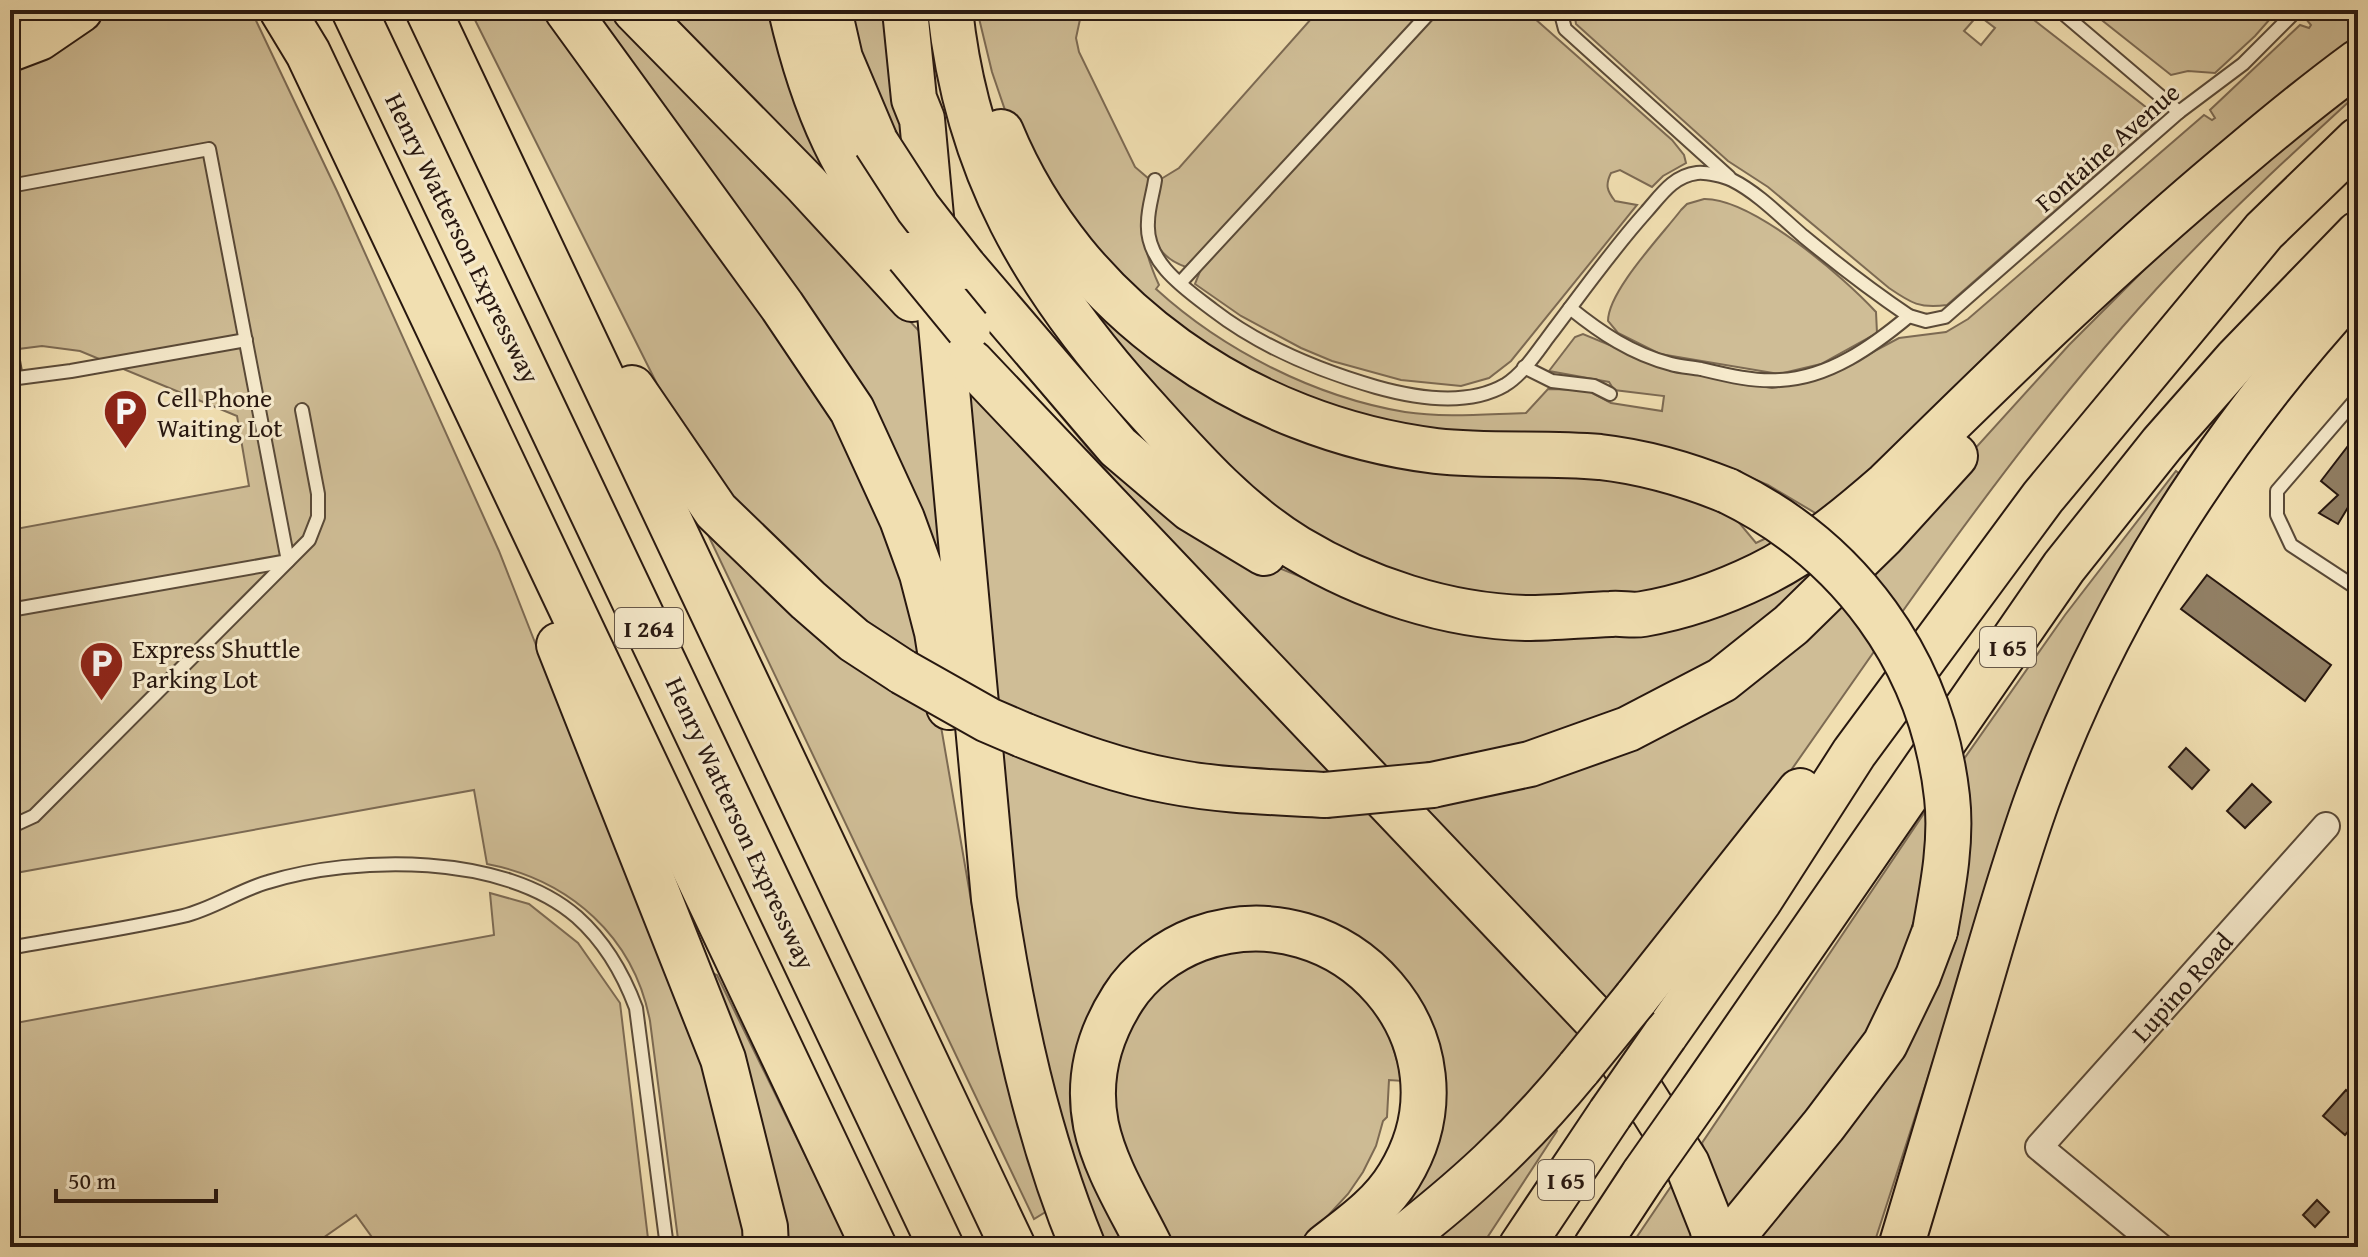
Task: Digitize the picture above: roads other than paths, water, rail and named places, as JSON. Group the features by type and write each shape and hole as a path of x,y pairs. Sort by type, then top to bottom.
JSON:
{"highway":[{"path":"10,49 39,38 80,10"},
{"name":"Henry Watterson Expressway","path":"354,10 941,1247"},
{"name":"I 264","path":"428,10 1013,1247"},
{"path":"454,10 635,395 716,511 854,640 903,672 961,706 1023,735 1111,767 1170,781 1237,790 1325,795 1432,785 1530,764 1614,734 1722,680 1791,625 1883,535 2040,363 2052,324"},
{"path":"567,10 832,377 880,467 902,519 933,617 968,830 994,899"},
{"path":"635,10 806,184 912,299 970,345 994,359 1033,426 1596,1020 1687,1164 1717,1247"},
{"path":"791,10 803,62 822,116 854,179 970,345"},
{"path":"829,10 840,58 876,143 918,208 964,267 1118,447 1191,509 1264,553 1387,603 1483,626 1540,629 1617,624 1631,616 1686,604 1761,574 1797,554 1853,514 1887,484 2052,324 2197,192 2358,62"},
{"path":"905,10 914,99 922,119 994,899 1013,1013 1031,1091 1083,1247"},
{"path":"922,119 927,98 923,10"},
{"path":"950,10 963,94 977,140 994,187 1023,245 1056,300 1091,346 1199,468 1235,502 1296,547 1322,562 1390,591 1433,604 1522,618 1569,618 1614,613 1631,616"},
{"path":"965,10 993,112 1011,154 1050,222 1074,254 1133,315 1226,383 1310,421 1398,445 1438,451 1598,457 1665,469 1728,491 1761,507 1786,524 1834,564 1859,589 1888,629 1911,670 1928,714 1947,798 1947,847 1935,931 1918,976 1885,1044 1824,1125 1724,1247"},
{"path":"286,18 293,61 498,494 723,1059 765,1227 766,1247"},
{"path":"286,18 308,53 874,1247"},
{"name":"I 65","path":"1521,1247 1759,901 1854,753 2043,497 2264,231 2358,140"},
{"path":"1391,1247 1457,1196 1537,1119 1813,775 1963,560 2071,418 2223,247 2264,231"},
{"name":"I 65","path":"1596,1247 2064,567 2162,444 2237,359 2358,234"},
{"path":"1901,1247 2014,869 2037,799 2084,687 2120,615 2178,514 2270,386 2358,284"},
{"path":"1150,1247 1103,1151 1096,1126 1093,1083 1101,1039 1126,992 1173,951 1213,934 1266,927 1317,939 1349,955 1376,977 1407,1023 1419,1059 1423,1100 1409,1157 1399,1176 1367,1215 1325,1247"}],"street":[{"name":"Lupino Road","path":"2160,1247 2039,1147 2326,826"}],"lane":[{"path":"1180,283 1432,10"},
{"path":"1560,10 1565,29 1730,179 1755,195 1879,296 1909,316 1878,341 1833,366 1781,380 1724,374 1663,361 1628,348 1570,308"},
{"path":"2059,10 2179,112"},
{"name":"Fontaine Avenue","path":"1909,316 1926,321 1945,317 2179,112 2243,64 2297,10"},
{"path":"10,186 209,149 288,561"},
{"path":"1155,180 1148,221 1150,244 1162,267 1229,322 1272,348 1333,375 1398,393 1444,399 1481,395 1506,384 1524,367 1627,232 1673,181 1698,172 1730,179"},
{"path":"10,344 13,379 246,340"},
{"path":"1524,367 1552,381 1594,386 1610,394"},
{"path":"2358,397 2277,491 2277,515 2291,545 2358,589"},
{"path":"10,827 34,816 309,540 318,517 318,494 302,410"},
{"path":"10,610 288,561"},
{"path":"10,948 185,915 268,881 346,867 408,864 455,868 499,877 529,888 554,900 577,917 599,940 628,987 636,1008 667,1247"}],"place":[{"name":"Cell Phone Waiting Lot","path":"126,451"},
{"name":"Express Shuttle Parking Lot","path":"101,702"}]}
